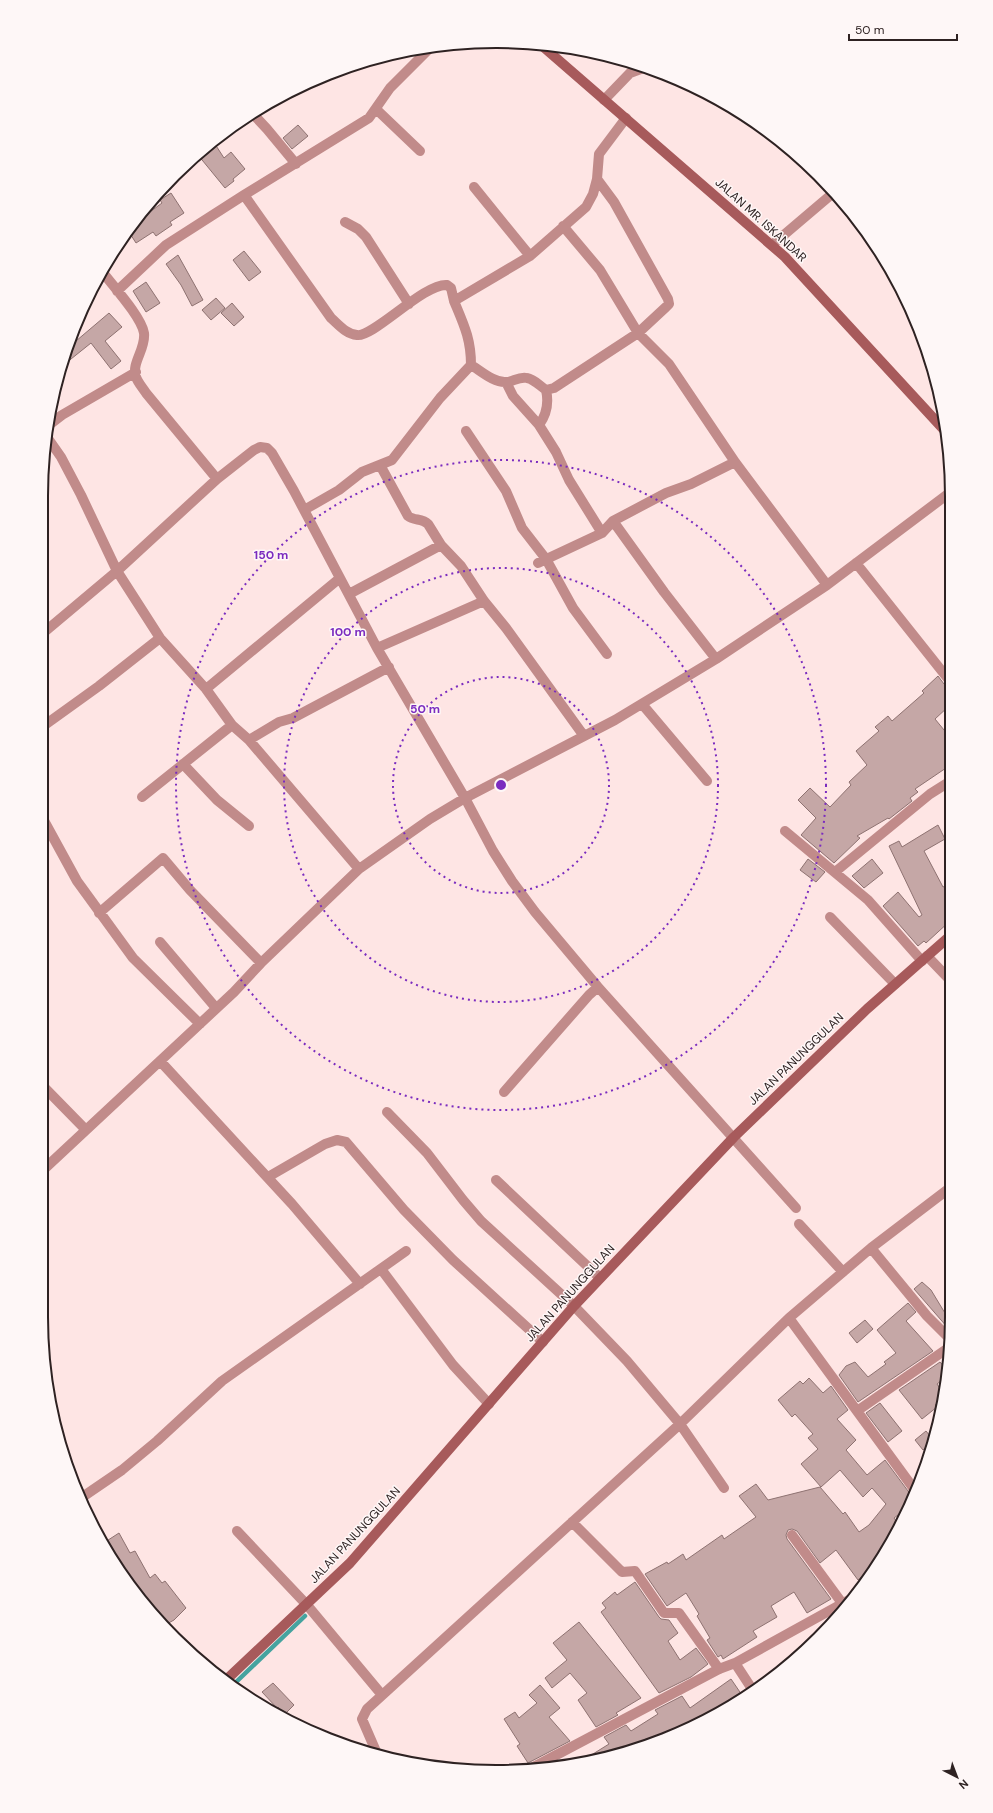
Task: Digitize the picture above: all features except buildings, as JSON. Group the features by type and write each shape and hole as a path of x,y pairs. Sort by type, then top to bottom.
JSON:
{"main road":[{"name":"JALAN MR. ISKANDAR","path":"548,51 785,257 939,424"},
{"name":"JALAN PANUNGGULAN","path":"230,1677 350,1563 574,1306 734,1137 810,1063 895,984 945,940"}],"street":[{"path":"116,291 166,245 369,118 390,88 424,54"},
{"path":"604,100 630,74 637,71"},
{"path":"376,109 420,151"},
{"path":"257,118 296,164"},
{"path":"454,301 530,256 586,206 593,194 597,179 599,154 626,118"},
{"path":"546,390 559,386 638,333 666,307 669,302 614,202 597,179"},
{"path":"474,187 530,256"},
{"path":"244,195 332,318 342,328 351,334 359,336 369,332 408,304 443,285 447,285 451,288 454,301 471,346 471,365 440,398 392,460 358,475 339,490 304,510"},
{"path":"772,245 830,196"},
{"path":"345,222 358,229 366,237 408,304"},
{"path":"563,226 600,270 638,333 669,364 736,462 827,585"},
{"path":"106,276 141,322 144,334 144,345 135,366 136,377 146,393 217,479"},
{"path":"471,365 495,380 506,382 519,378 526,378 546,390 548,398 546,412 539,425"},
{"path":"55,420 62,414 136,372"},
{"path":"506,382 513,396 539,425 602,533"},
{"path":"466,431 506,491 522,528 542,561 573,608 607,654"},
{"path":"51,443 61,457 81,495 117,571 160,638 206,689 232,725 250,740 359,869"},
{"path":"48,629 117,571 217,479 254,450 260,447 267,448 272,453 304,510 377,648 465,798 493,851 512,881 535,912 598,987 796,1208"},
{"path":"542,561 602,533 613,521 666,493 691,484 736,462"},
{"path":"380,465 408,516 412,519 426,522 441,545 461,566 484,601 506,628 584,736"},
{"path":"48,1165 200,1024 359,869 430,819 465,798 642,704 716,658 827,585 945,496"},
{"path":"613,521 664,592 716,658"},
{"path":"349,594 441,545"},
{"path":"856,563 945,675"},
{"path":"206,689 340,578"},
{"path":"377,648 484,601"},
{"path":"48,723 99,686 160,638"},
{"path":"250,740 279,722 293,718 388,667"},
{"path":"642,704 707,780"},
{"path":"142,798 232,725"},
{"path":"183,764 217,800 249,826"},
{"path":"834,872 930,794 945,785"},
{"path":"48,828 77,880 133,958 200,1024"},
{"path":"785,831 868,900 924,958 945,976"},
{"path":"100,913 163,858 190,890 261,963"},
{"path":"830,917 895,984"},
{"path":"160,942 216,1008"},
{"path":"504,1092 589,995 598,987"},
{"path":"160,1061 268,1177 360,1284"},
{"path":"48,1091 86,1130"},
{"path":"387,1112 427,1152 463,1200 481,1221 574,1306 627,1361 680,1424 724,1488"},
{"path":"268,1177 325,1144 337,1140 346,1142 404,1210 453,1260 543,1342"},
{"path":"496,1180 600,1278"},
{"path":"375,1748 362,1719 366,1709 680,1424 789,1318 871,1248 945,1191"},
{"path":"799,1224 843,1272"},
{"path":"871,1248 927,1316 944,1333"},
{"path":"85,1495 122,1470 222,1381 406,1251"},
{"path":"381,1269 453,1364 489,1404"},
{"path":"789,1318 912,1486"},
{"path":"857,1411 943,1351"},
{"path":"572,1522 622,1572 635,1571 664,1613 679,1613 719,1669"},
{"path":"237,1531 306,1605 382,1694"},
{"path":"792,1535 842,1603"},
{"path":"542,1762 719,1669 735,1663 841,1604"},
{"path":"735,1663 750,1686"}],"waterway":[{"path":"237,1682 305,1616"}]}
